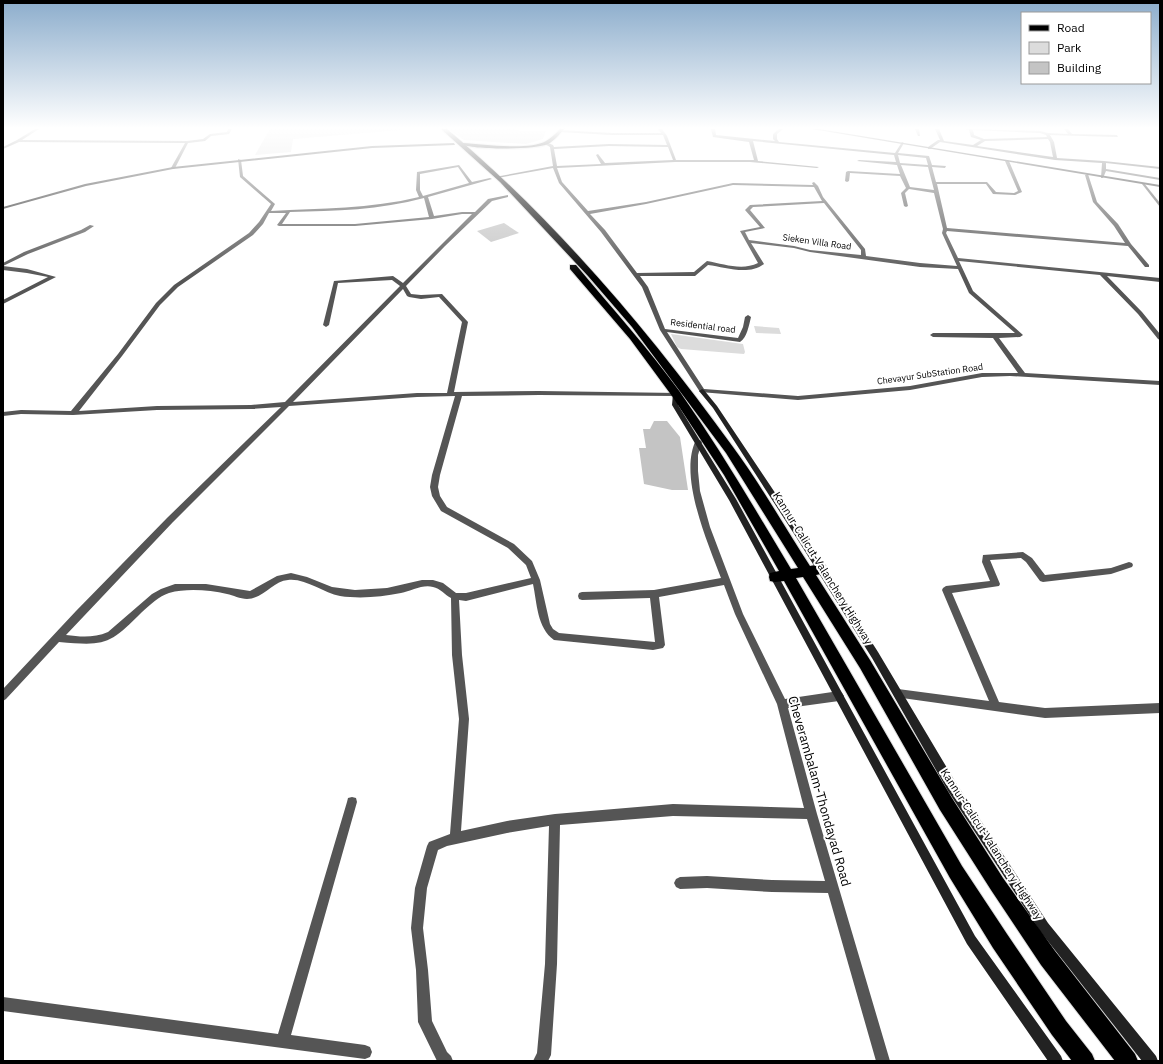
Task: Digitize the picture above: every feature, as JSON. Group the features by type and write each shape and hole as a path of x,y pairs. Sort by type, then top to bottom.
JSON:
{"highway":[{"name":"Kannur-Calicut-Valanchery Highway","path":"493,179 516,207"},
{"name":"Kannur-Calicut-Valanchery Highway","path":"494,179 591,274 635,325 730,450 814,570 865,664 946,804 997,884 1048,958 1128,1061"},
{"path":"566,259 625,327 676,394 729,473 781,576 897,766 956,872 1004,948 1085,1061"},
{"path":"781,576 814,570"}],"street":[{"path":"3,208 113,179"},
{"path":"73,413 120,355 158,304 176,286 251,234 261,223 273,204 244,179"},
{"path":"418,179 418,190 423,196 432,218"},
{"path":"468,179 471,183"},
{"path":"268,212 366,207 398,203 490,179"},
{"path":"559,179 560,182 603,231 645,287 663,330 702,391 715,407 814,570 898,694 952,787 1044,927 1151,1061"},
{"path":"904,179 908,188"},
{"path":"933,179 945,229 944,233 971,292 1020,335 933,335"},
{"path":"934,183 987,183 995,193 1015,194 1020,192 1014,179"},
{"path":"1088,179 1095,202 1116,225 1129,245 1147,266"},
{"path":"1112,179 1160,186"},
{"name":"Sieken Villa Road","path":"587,213 646,203 733,184 815,184 825,202 863,250 864,257 810,251 794,247 749,241"},
{"path":"1144,184 1160,206"},
{"path":"908,188 936,192"},
{"path":"906,206 903,193 908,188"},
{"path":"3,696 79,614 170,520 286,405 443,244 490,200 506,196"},
{"path":"636,275 696,274 707,263 743,268 758,266 761,264 742,231 763,228 747,210 752,206 760,205 825,202"},
{"path":"289,211 279,225 362,225 432,218 462,213 477,213"},
{"path":"3,265 26,253 83,231 92,226"},
{"path":"945,229 1129,245"},
{"path":"864,257 920,265 961,268"},
{"path":"956,259 1160,280"},
{"path":"3,268 27,271 53,277 3,302"},
{"path":"1101,273 1140,313 1160,338"},
{"path":"326,325 336,282 393,278 403,286 409,295 421,297 440,295 465,322 450,394"},
{"name":"Residential road","path":"663,330 740,340 748,322 748,317"},
{"path":"994,336 1023,374"},
{"name":"Chevayur SubStation Road","path":"702,391 798,398 910,388 982,375 1023,374 1160,383"},
{"path":"3,414 21,412 73,413 286,405 396,396 450,394 676,394 675,405 781,576 839,696 972,940 1056,1061"},
{"path":"459,394 436,475 434,487 436,496 444,509 511,546 529,563 536,580 546,625 550,632 558,637 653,646 660,645 654,594"},
{"name":"Cheverambalam-Thondayad Road","path":"698,442 694,455 696,491 706,527 739,614 782,704 811,814 884,1061"},
{"path":"996,707 946,590 996,584 986,562 986,558 1023,555 1029,560 1044,579 1111,571 1129,565"},
{"path":"57,638 93,641 110,636 155,596 164,591 175,588 198,587 249,595 260,592 271,583 284,577 296,576 319,587 338,592 362,594 389,591 429,582 439,584 455,597 480,594 536,580"},
{"path":"582,596 654,594 726,581"},
{"path":"455,597 457,655 464,718 455,838"},
{"path":"898,694 1045,713 1160,708"},
{"path":"782,704 839,696"},
{"path":"283,1041 352,802"},
{"path":"446,1061 442,1057 425,1022 422,970 417,928 421,888 433,846 446,840 507,827 555,820 673,810 811,814"},
{"path":"540,1061 544,1055 551,964 555,820"},
{"path":"680,883 707,882 772,886 833,887"},
{"path":"3,1004 365,1052"}],"green space":[{"path":"754,326 779,328 781,334 756,333"},
{"path":"671,334 743,344 745,352 744,354 681,349 677,347"}],"building":[{"path":"504,223 519,233 491,242 477,231"},
{"path":"654,421 667,421 680,437 688,490 672,490 644,484 639,448 646,448 643,429 650,429"}]}
